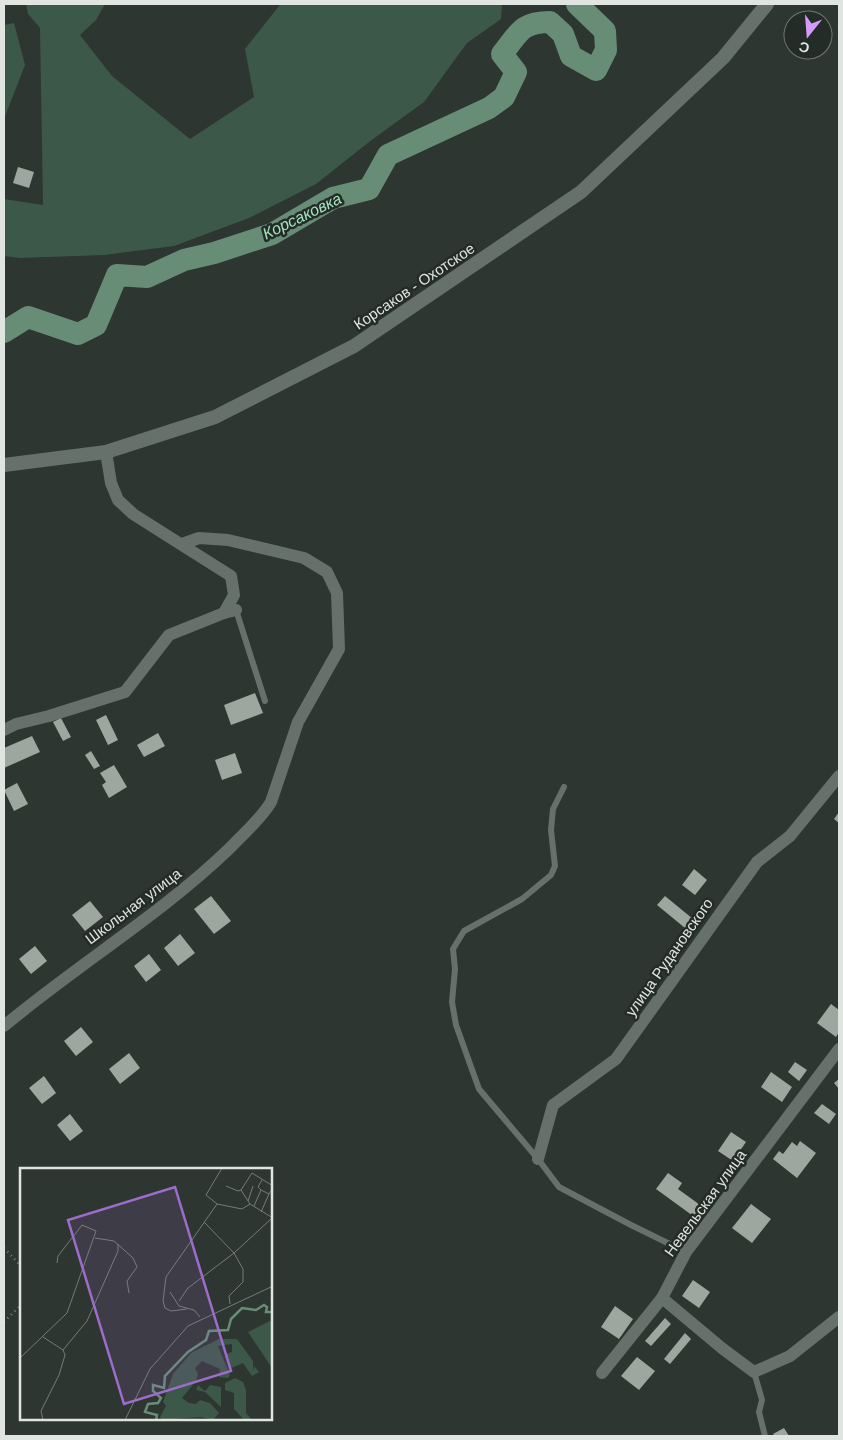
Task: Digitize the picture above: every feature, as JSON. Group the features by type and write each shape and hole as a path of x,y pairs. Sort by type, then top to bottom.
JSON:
{"street":[{"name":"Корсаков - Охотское","path":"4,465 106,452 215,417 354,346 581,192 723,58 767,4"},
{"path":"4,730 16,724 49,716 125,692 169,635 230,612 234,595 231,576 133,514 118,500 111,483 106,452"},
{"name":"Школьная улица","path":"4,1026 38,998 174,897 200,875 264,813 271,802 298,722 339,649 337,593 327,572 304,558 228,540 199,538 182,544"},
{"name":"улица Рудановского","path":"538,1159 553,1105 616,1059 757,862 790,836 839,776"},
{"name":"Невельская улица","path":"602,1373 662,1298 686,1252 839,1049"},
{"path":"662,1298 754,1372 790,1356 839,1317"}],"lane":[{"path":"230,612 265,701"},
{"path":"564,787 553,810 551,830 555,866 551,875 522,899 464,931 453,948 456,969 452,1002 456,1025 479,1089 538,1159 558,1187 631,1226 686,1252"},
{"path":"754,1372 762,1400 759,1412 764,1436"}],"path":[{"path":"4,1248 20,1265"},
{"path":"4,1322 20,1306"}],"green space":[{"path":"26,4 105,4 96,20 80,35 112,76 190,139 254,97 245,49 279,6 283,4 502,4 501,19 467,43 424,102 316,184 249,218 174,246 104,255 20,258 4,256 4,199 43,205 40,28 28,14"},
{"path":"14,23 25,65 4,119 4,25"}],"building":[{"path":"18,167 34,172 29,188 13,183"},
{"path":"255,693 263,713 231,725 224,705"},
{"path":"106,715 118,740 108,745 96,720"},
{"path":"61,718 71,737 63,741 53,722"},
{"path":"158,733 165,746 144,757 137,745"},
{"path":"32,736 40,752 4,768 4,748"},
{"path":"91,751 100,766 94,769 85,755"},
{"path":"235,753 242,773 222,780 215,760"},
{"path":"114,765 127,787 109,798 102,785 106,782 100,773"},
{"path":"17,783 28,804 14,811 4,790"},
{"path":"839,812 839,823 834,819"},
{"path":"694,869 707,880 695,895 682,885"},
{"path":"211,896 231,921 214,934 194,909"},
{"path":"665,896 693,919 685,928 657,905"},
{"path":"90,901 103,917 85,931 72,915"},
{"path":"180,934 195,953 178,966 164,948"},
{"path":"35,946 47,961 31,974 19,959"},
{"path":"149,954 161,970 146,982 134,966"},
{"path":"831,1004 839,1010 839,1032 836,1037 817,1023"},
{"path":"81,1027 93,1042 76,1056 64,1041"},
{"path":"129,1053 140,1068 120,1084 109,1069"},
{"path":"795,1062 807,1070 799,1081 788,1072"},
{"path":"771,1072 792,1087 782,1102 761,1087"},
{"path":"44,1076 56,1093 42,1104 29,1088"},
{"path":"839,1079 839,1089 834,1083"},
{"path":"822,1104 836,1114 829,1124 814,1113"},
{"path":"70,1114 83,1131 70,1141 57,1125"},
{"path":"731,1132 746,1142 733,1161 718,1151"},
{"path":"800,1141 816,1153 797,1178 773,1159 779,1151 783,1154 792,1142 797,1146"},
{"path":"668,1173 682,1183 678,1189 707,1210 700,1221 656,1189"},
{"path":"751,1204 771,1219 752,1243 732,1228"},
{"path":"693,1280 710,1292 699,1308 682,1296"},
{"path":"615,1306 633,1319 619,1339 601,1327"},
{"path":"665,1318 671,1324 651,1346 645,1341"},
{"path":"685,1333 691,1339 670,1364 664,1359"},
{"path":"637,1357 655,1371 639,1390 621,1376"},
{"path":"784,1428 789,1436 775,1436 773,1434"}],"waterway":[{"name":"Корсаковка","path":"4,332 28,317 78,334 96,325 117,275 147,277 184,260 214,253 272,234 333,198 369,189 388,155 489,108 504,97 516,72 502,54 522,30 533,24 550,22 563,34 571,56 596,70 606,50 605,31 577,4"}]}
